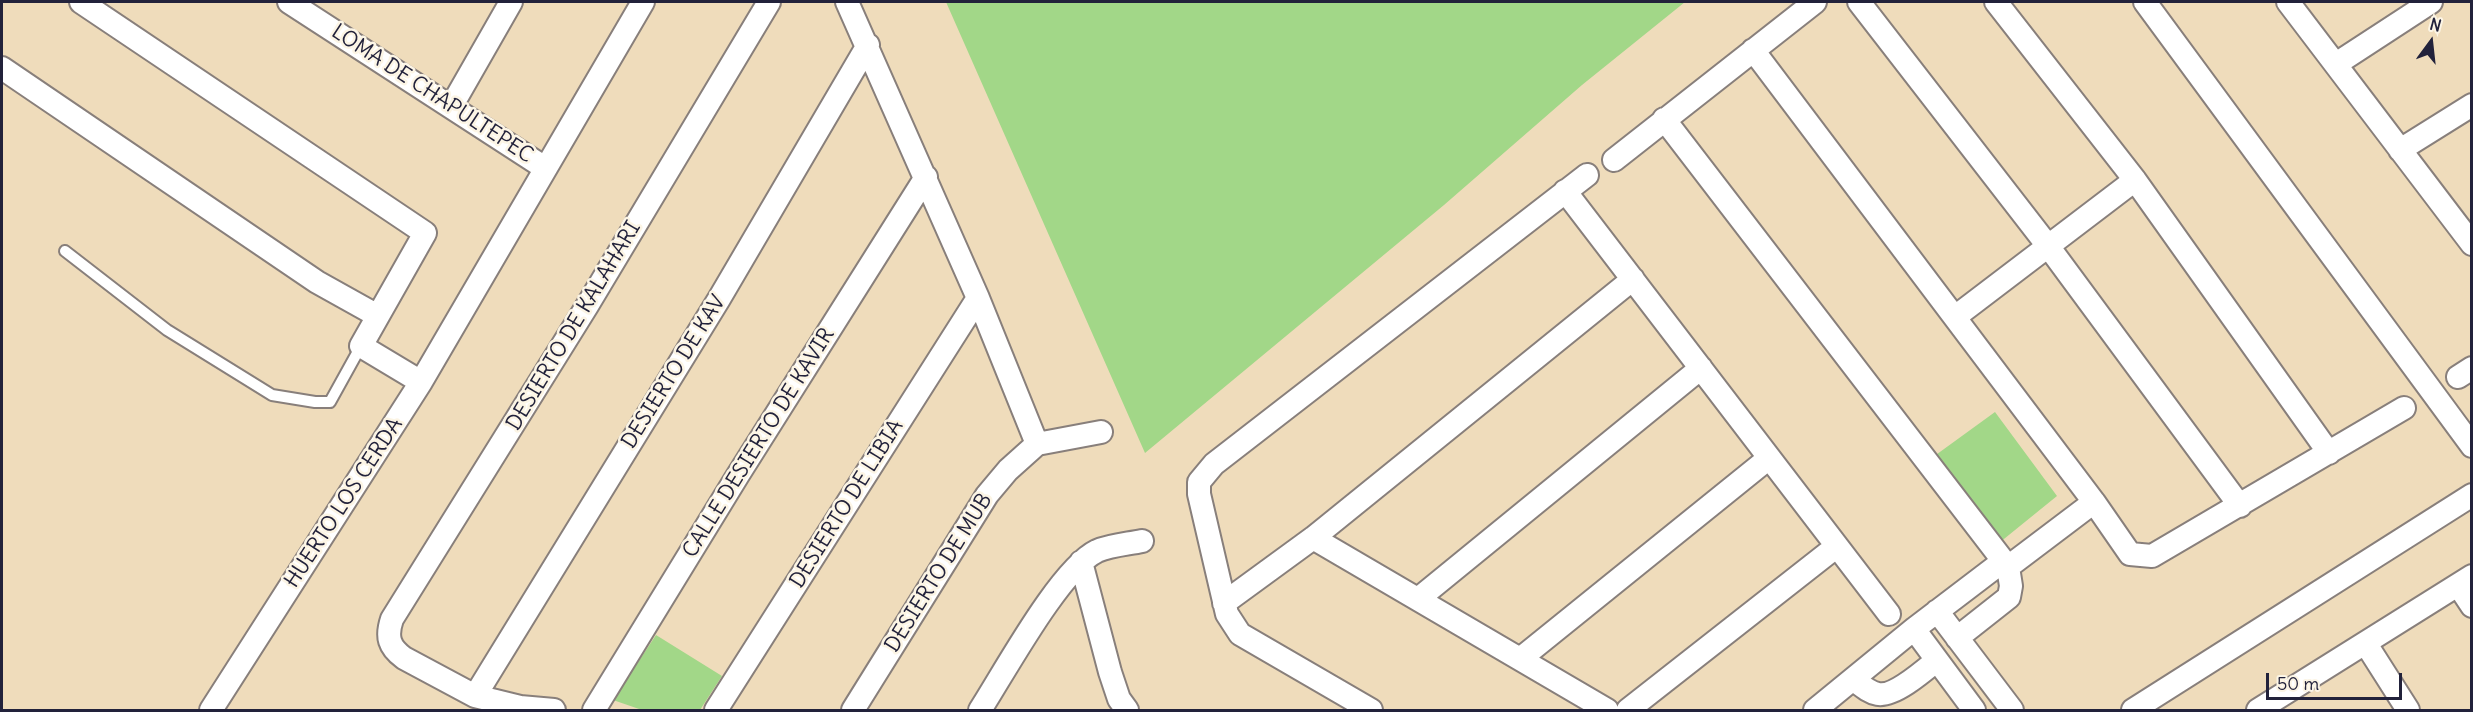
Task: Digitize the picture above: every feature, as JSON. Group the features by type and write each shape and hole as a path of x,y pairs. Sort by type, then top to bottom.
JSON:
{"street":[{"path":"81,2 425,233 361,346 421,382"},
{"name":"LOMA DE CHAPULTEPEC","path":"289,2 545,168"},
{"name":"HUERTO LOS CERDA","path":"211,711 421,382 643,2"},
{"name":"DESIERTO DE KALAHARI","path":"475,696 393,650 388,631 392,619 593,296 769,2"},
{"path":"847,2 926,177 1037,444 1101,432"},
{"path":"1614,160 1815,2"},
{"path":"1859,2 2048,246 2240,506"},
{"path":"1996,2 2134,180 2329,453"},
{"path":"2145,2 2472,446"},
{"path":"2288,2 2471,242"},
{"path":"2336,64 2431,2"},
{"path":"451,107 503,4"},
{"name":"DESIERTO DE KAV","path":"475,696 719,299 868,45"},
{"path":"1753,50 2094,502 2130,554 2152,556 2404,408"},
{"path":"2,69 317,282 378,316"},
{"path":"2400,150 2472,105"},
{"path":"1664,119 2005,565 2012,586 2009,597 1957,638"},
{"path":"1371,711 1240,634 1231,624 1199,494 1199,482 1205,473 1587,175"},
{"name":"CALLE DESIERTO DE KAVIR","path":"594,711 738,475 926,177"},
{"path":"1954,317 2134,180"},
{"path":"1565,192 1889,614"},
{"path":"1224,603 1313,538 1633,279"},
{"name":"DESIERTO DE LIBIA","path":"716,711 978,298"},
{"path":"1418,599 1701,368"},
{"name":"DESIERTO DE MUB","path":"853,711 987,495 1008,470 1037,444"},
{"path":"1520,659 1769,458"},
{"path":"2133,711 2472,495"},
{"path":"1815,711 1914,628 2094,502"},
{"path":"1313,538 1607,711"},
{"path":"980,711 1060,586 1081,562 1097,552 1142,541"},
{"path":"1628,711 1837,546"},
{"path":"1081,562 1119,707"},
{"path":"2273,707 2465,580 2472,606"},
{"path":"1937,611 2012,711"},
{"path":"1914,628 1974,711"},
{"path":"2366,644 2408,711"},
{"path":"1853,679 1868,691 1882,695 1899,688 1937,660"},
{"path":"475,696 520,707 554,711"}],"lane":[{"path":"65,251 167,330 272,395 330,402 361,346"}],"green space":[{"path":"946,2 1685,2 1582,85 1444,205 1145,453"},
{"path":"1995,412 2057,496 1999,543 1933,457"},
{"path":"656,635 722,676 700,710 642,710 613,700"}]}
